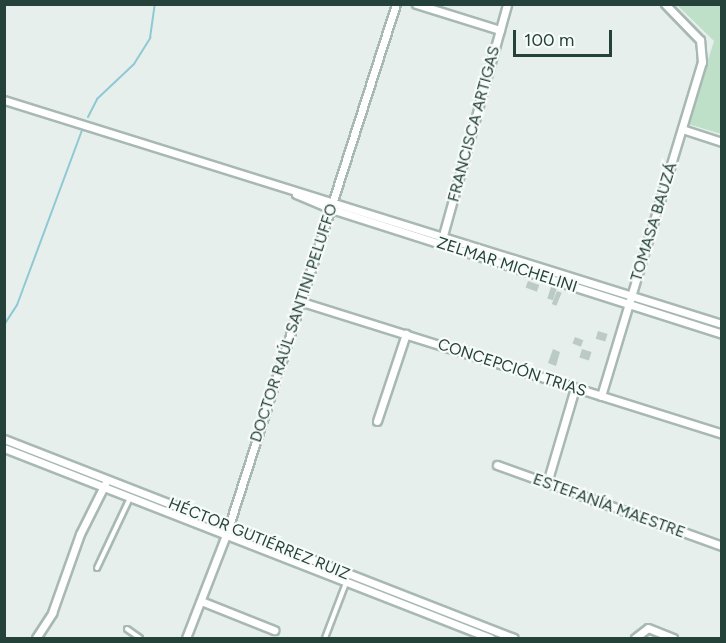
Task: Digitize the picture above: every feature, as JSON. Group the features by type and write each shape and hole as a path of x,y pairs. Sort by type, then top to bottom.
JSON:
{"street":[{"name":"DOCTOR RAÚL SANTINI PELUFFO","path":"186,639 226,535 303,302 396,4"},
{"path":"416,4 500,30"},
{"name":"FRANCISCA ARTIGAS","path":"442,240 507,4"},
{"name":"TOMASA BAUZÁ","path":"601,396 701,68 703,48 665,4"},
{"name":"ZELMAR MICHELINI","path":"4,100 442,240 722,324"},
{"path":"682,129 722,142"},
{"name":"ZELMAR MICHELINI","path":"442,240 629,305 722,334"},
{"name":"CONCEPCIÓN TRIAS","path":"303,302 722,434"},
{"path":"377,421 406,334"},
{"path":"547,483 575,388"},
{"name":"HÉCTOR GUTIÉRREZ RUIZ","path":"4,438 106,483 130,497 490,639"},
{"name":"HÉCTOR GUTIÉRREZ RUIZ","path":"4,448 106,483 514,639"},
{"name":"ESTEFANÍA MAESTRE","path":"497,465 722,546"},
{"path":"36,639 54,607 80,534 106,483"},
{"path":"201,601 274,630"},
{"path":"634,639 646,628 673,639"}],"lane":[{"path":"97,568 130,497"},
{"path":"325,639 346,583"},
{"path":"127,629 140,639"}],"green space":[{"path":"677,5 721,5 721,134 688,124 714,41"}],"building":[{"path":"528,281 539,285 537,292 526,288"},
{"path":"551,287 557,289 553,300 547,298"},
{"path":"557,291 562,293 556,306 552,304"},
{"path":"598,331 608,334 605,342 596,339"},
{"path":"575,337 583,340 581,347 572,344"},
{"path":"553,349 560,352 556,366 548,363"},
{"path":"582,349 592,352 589,361 579,358"}],"waterway":[{"path":"88,117 97,99 134,64 150,38 155,4"},
{"path":"4,325 17,305 82,130"}]}
